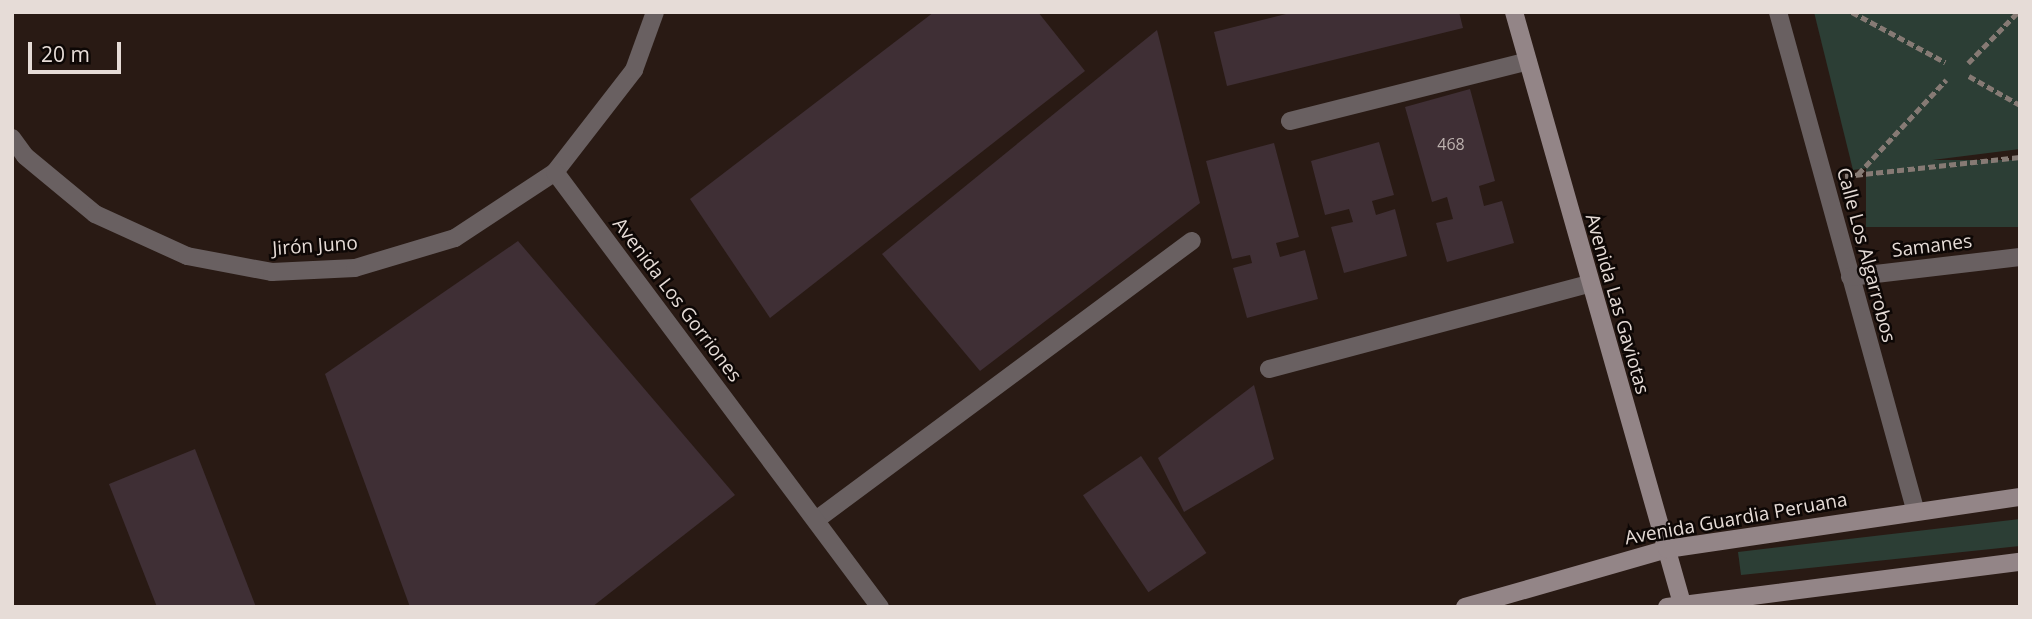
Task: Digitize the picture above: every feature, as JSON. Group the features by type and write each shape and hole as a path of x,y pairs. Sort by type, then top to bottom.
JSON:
{"street":[{"path":"555,172 634,69 655,12"},
{"name":"Avenida Las Gaviotas","path":"1514,12 1589,284 1667,549 1677,606"},
{"name":"Calle Los Algarrobos","path":"1778,12 1915,509"},
{"path":"1290,121 1528,61"},
{"name":"Jirón Juno","path":"12,138 24,156 95,214 187,256 272,272 355,268 455,238 555,172"},
{"name":"Avenida Los Gorriones","path":"555,172 880,607"},
{"path":"816,520 1192,241"},
{"name":"Samanes","path":"1850,277 2020,257"},
{"path":"1269,369 1589,284"},
{"name":"Avenida Guardia Peruana","path":"1465,607 1667,549 1915,509 2020,497"},
{"path":"1677,606 2020,562"}],"path":[{"path":"1852,12 1945,62"},
{"path":"1968,63 2018,12"},
{"path":"1969,76 2020,105"},
{"path":"1857,175 1946,80"},
{"path":"1824,178 2020,157"}],"green space":[{"path":"1814,12 2020,12 2020,149 1853,170"},
{"path":"1866,160 2020,160 2020,227 1866,227"},
{"path":"2020,519 2020,546 1741,575 1738,552"}],"building":[{"path":"934,12 1038,12 1085,71 770,318 690,199"},
{"path":"1294,12 1459,12 1463,28 1227,86 1214,32"},
{"path":"1157,30 1200,203 980,371 882,254"},
{"path":"1470,89 1495,181 1479,186 1484,206 1502,201 1514,243 1447,262 1436,223 1453,219 1447,197 1432,202 1405,107"},
{"path":"1379,142 1394,195 1372,201 1376,215 1395,209 1407,256 1344,273 1331,227 1353,222 1349,209 1325,215 1311,161"},
{"path":"1274,143 1299,237 1276,243 1280,257 1305,250 1318,299 1247,318 1233,268 1252,263 1250,255 1232,259 1206,161"},
{"path":"518,241 735,495 592,607 410,607 325,374"},
{"path":"1254,385 1274,459 1184,512 1158,458"},
{"path":"195,449 256,607 157,607 109,484"},
{"path":"1141,456 1206,553 1148,592 1083,495"}]}
